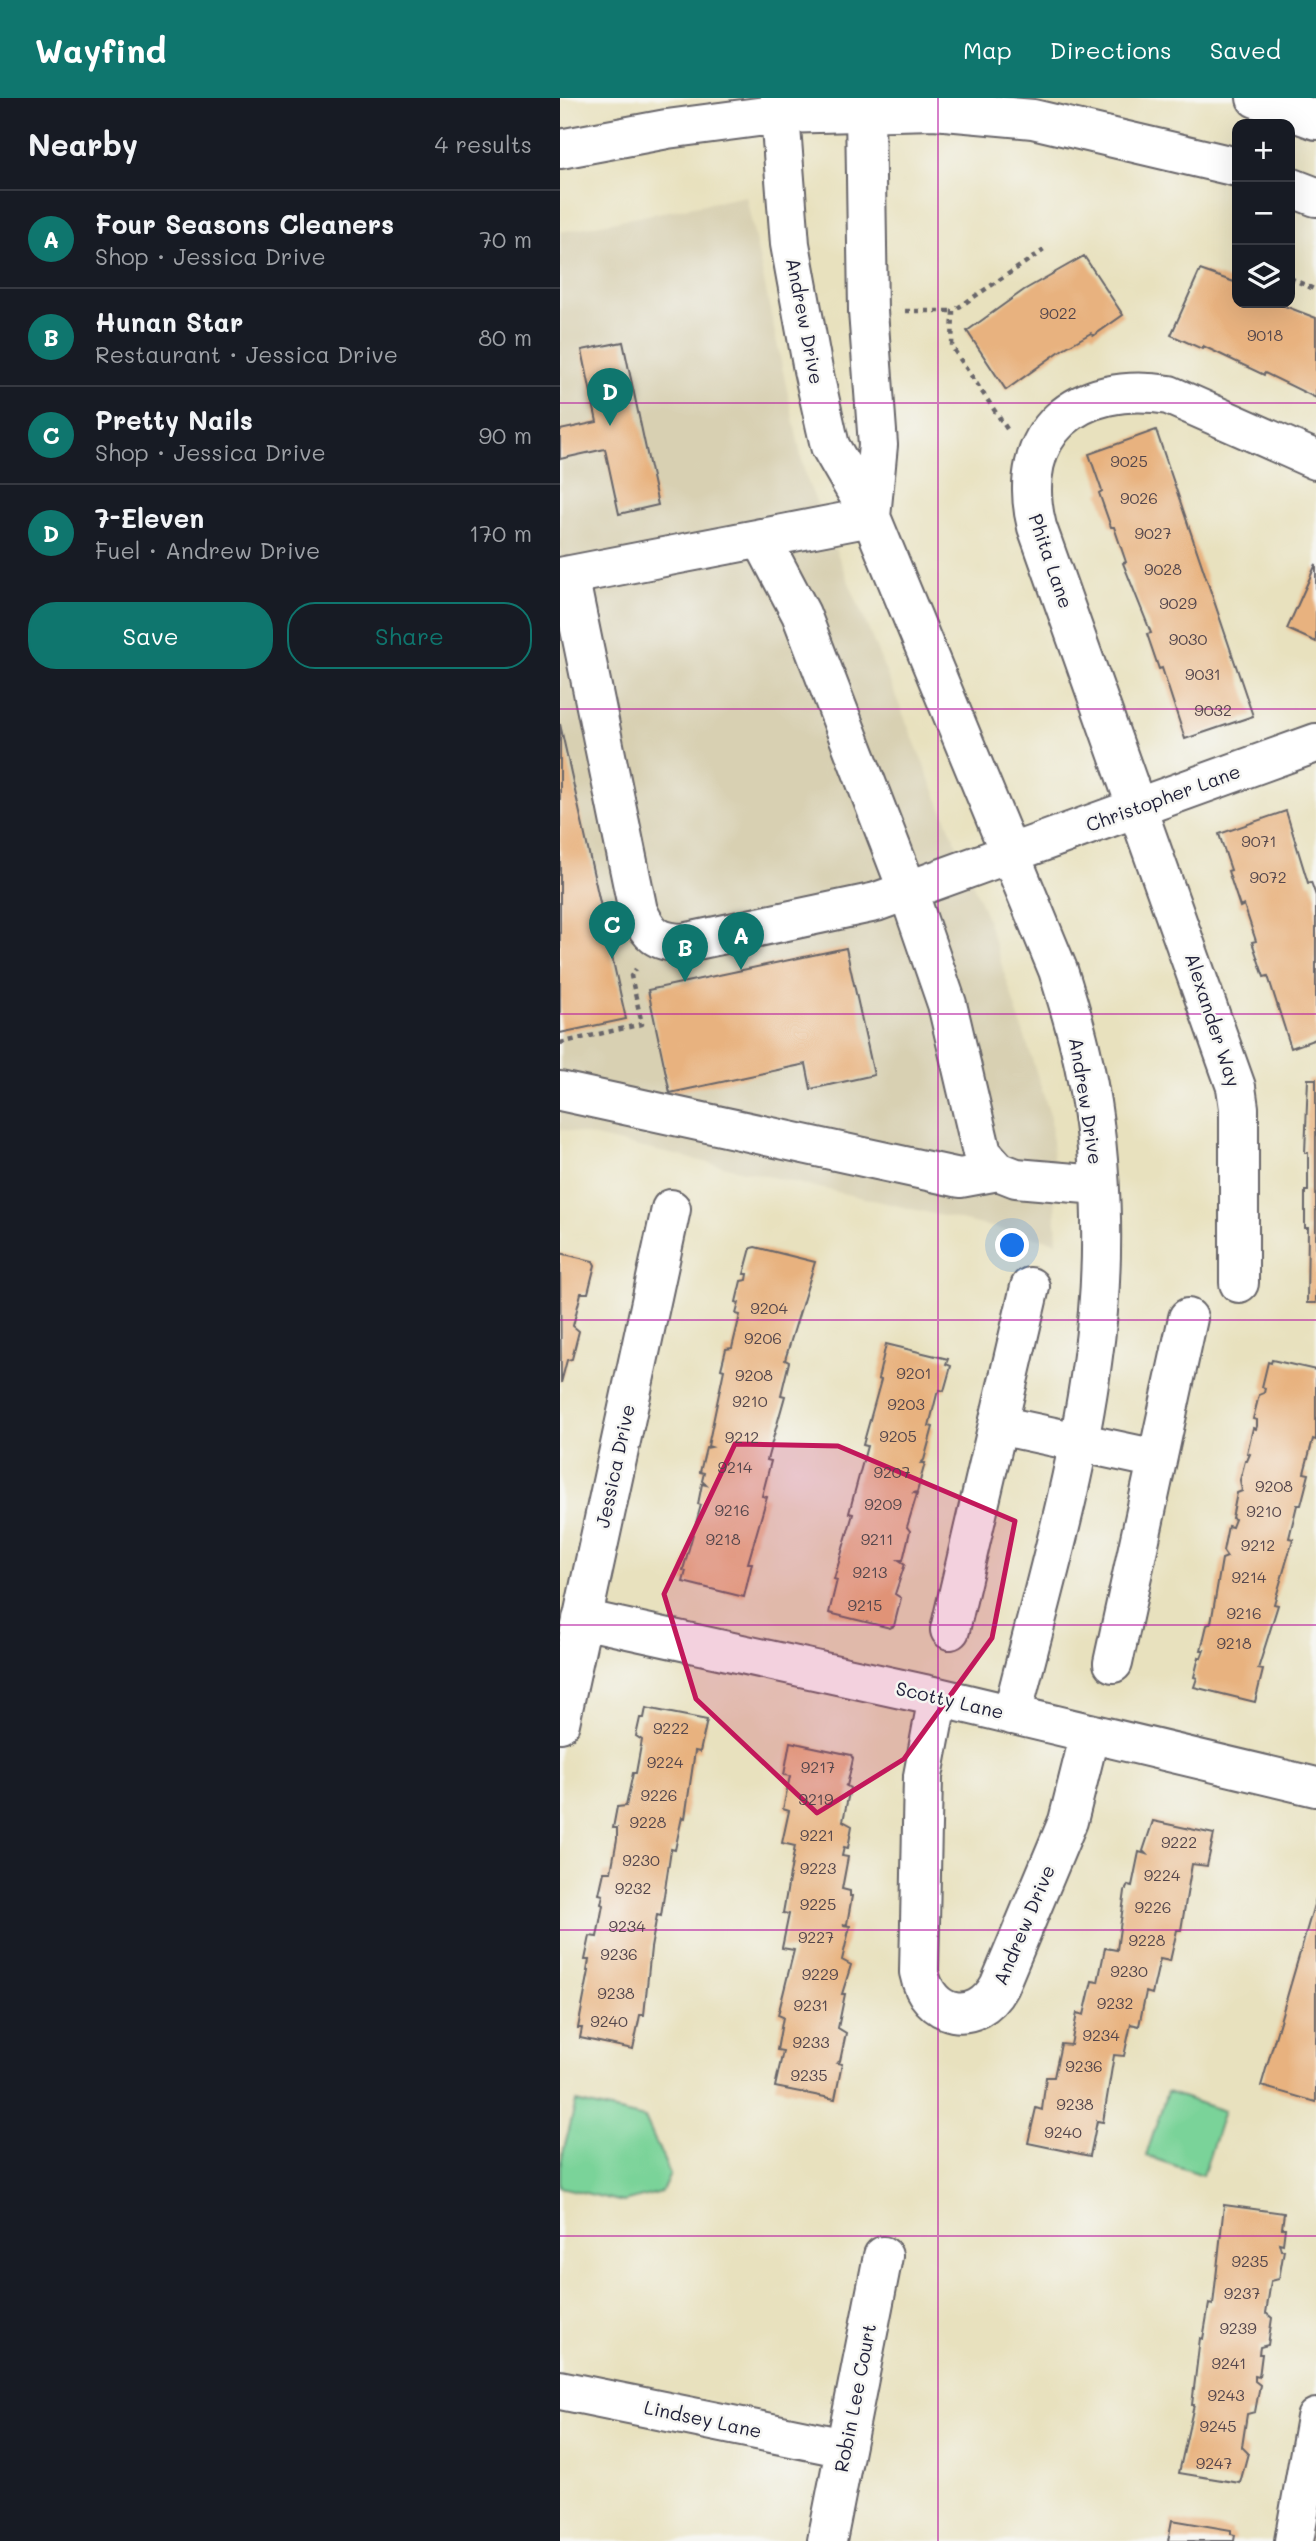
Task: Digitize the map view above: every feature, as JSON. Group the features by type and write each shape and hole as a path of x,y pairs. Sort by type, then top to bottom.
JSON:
{"street":[{"path":"1255,98 1316,120"},
{"path":"560,149 780,106 864,104 1033,119 1232,166"},
{"name":"Andrew Drive","path":"864,104 868,311 878,445 871,517"},
{"name":"Andrew Drive","path":"780,106 790,244 830,446 871,517 1058,970 1080,1047 1091,1111 1098,1185 1099,1284 1093,1361 1079,1442 1012,1715"},
{"path":"1295,189 1316,197"},
{"name":"Phita Lane","path":"1139,807 1037,527 1031,504 1032,477 1041,448 1061,418 1080,404 1114,392 1143,391 1169,395 1316,460"},
{"path":"655,939 647,931 639,911 565,576 871,517"},
{"path":"761,538 801,614 908,891 947,1004 982,1153 998,1171 1016,1178 1098,1185"},
{"name":"Christopher Lane","path":"655,939 683,943 876,902 1316,743"},
{"name":"Alexander Way","path":"1139,807 1236,1087 1239,1108 1239,1283"},
{"path":"560,1091 960,1178 998,1171"},
{"name":"Jessica Drive","path":"560,1723 671,1209"},
{"path":"950,1630 1030,1287"},
{"path":"1113,1662 1188,1318"},
{"path":"998,1425 1157,1459"},
{"name":"Scotty Lane","path":"582,1619 938,1697 1316,1787"},
{"name":"Andrew Drive","path":"938,1697 923,1776 919,1972 928,1997 950,2012 974,2010 985,2005 999,1986 1068,1821 1090,1733"},
{"name":"Robin Lee Court","path":"827,2541 883,2256"},
{"name":"Lindsey Lane","path":"560,2390 845,2448"},
{"path":"1294,2541 1316,2418"}],"path":[{"path":"868,311 953,311 1044,250"},
{"path":"1295,280 1316,290"},
{"path":"953,311 953,347 1013,437 1041,448"},
{"path":"560,1043 642,1024 631,976 655,939"}],"highlighted area":[{"path":"735,1444 838,1446 1015,1521 992,1638 904,1759 817,1813 696,1699 664,1594"}],"shaded area":[{"path":"746,196 805,475 986,916 1051,1118 1057,1242 560,1129 560,232"}],"green space":[{"path":"1167,2092 1224,2111 1203,2175 1146,2156"},
{"path":"576,2102 645,2118 670,2174 662,2192 623,2202 560,2187 560,2165"}],"building":[{"path":"1084,256 1123,315 1093,336 1091,333 1063,349 1006,390 967,331 1024,290"},
{"path":"1200,270 1232,281 1232,308 1290,308 1316,318 1316,398 1203,346 1202,349 1171,335"},
{"path":"623,342 658,505 619,514 605,449 560,459 560,430 597,422 582,350"},
{"path":"1156,430 1253,716 1185,739 1162,668 1159,669 1147,634 1151,633 1123,563 1126,562 1114,527 1111,527 1099,493 1102,491 1089,454"},
{"path":"1316,564 1316,642 1287,629"},
{"path":"560,724 626,1019 560,1033"},
{"path":"1286,811 1308,883 1311,882 1316,896 1316,1039 1291,1048 1268,976 1264,977 1252,942 1256,941 1244,905 1240,907 1219,834"},
{"path":"846,948 874,1075 811,1089 806,1064 670,1093 648,990"},
{"path":"1308,1079 1316,1079 1316,1303 1307,1303 1308,1228 1305,1228 1305,1191 1308,1191 1308,1153 1305,1153"},
{"path":"751,1248 815,1262 785,1360 789,1362 781,1395 785,1396 767,1460 771,1461 762,1496 767,1497 748,1563 752,1563 744,1597 683,1582 686,1571 683,1570 701,1505 698,1504 702,1484 706,1485 702,1481 704,1473 700,1472 706,1448 711,1447 708,1446 724,1370 721,1369 726,1349 732,1348 740,1315 736,1314 739,1303 736,1302 741,1281 747,1280 748,1274 744,1274"},
{"path":"560,1253 593,1261 595,1265 588,1293 581,1293 573,1326 579,1331 572,1359 567,1360 561,1383"},
{"path":"886,1344 948,1359 946,1364 951,1366 944,1391 940,1390 937,1394 929,1426 933,1427 921,1463 925,1463 917,1492 914,1493 917,1494 907,1527 910,1531 903,1560 899,1560 905,1564 895,1594 901,1598 894,1626 890,1628 829,1613 837,1580 834,1579 853,1514 849,1513 867,1446 863,1445 881,1380 878,1379"},
{"path":"1272,1360 1316,1370 1316,1440 1313,1439 1304,1473 1309,1474 1301,1505 1297,1505 1289,1538 1293,1539 1274,1604 1278,1605 1258,1669 1263,1670 1255,1702 1194,1687 1197,1678 1194,1677 1199,1657 1201,1658 1204,1650 1201,1650 1207,1625 1211,1623 1222,1559 1227,1557 1223,1551 1228,1526 1232,1527 1235,1519 1232,1518 1237,1493 1242,1491 1240,1480 1245,1461 1250,1454 1247,1453 1253,1428 1256,1429 1257,1426 1257,1420 1253,1419 1259,1395 1264,1393 1265,1388 1262,1387 1268,1362 1271,1363"},
{"path":"646,1708 707,1720 700,1752 695,1751 685,1818 682,1817 675,1850 671,1849 661,1916 657,1915 651,1948 644,2015 640,2015 633,2049 580,2038 582,2028 578,2028 589,1971 589,1960 585,1960 590,1936 597,1937 603,1905 603,1895 599,1894 604,1872 611,1872 617,1839 617,1828 613,1828 617,1807 626,1806 633,1773 636,1773 642,1740 636,1736 640,1718 644,1718"},
{"path":"790,1742 851,1755 853,1759 847,1786 845,1785 850,1788 843,1821 852,1826 848,1848 844,1847 842,1856 848,1857 842,1889 850,1891 852,1896 847,1924 843,1925 850,1926 842,1960 851,1965 842,1994 845,1994 838,2028 846,2033 840,2061 837,2063 842,2064 835,2099 775,2087 783,2051 777,2050 783,2017 778,2015 794,1950 782,1948 789,1914 783,1913 795,1846 782,1843 789,1811 783,1809 790,1776 784,1775"},
{"path":"1153,1821 1214,1834 1207,1866 1192,1864 1181,1930 1177,1930 1170,1961 1160,1959 1152,1994 1146,1992 1139,2026 1131,2024 1124,2056 1114,2055 1103,2122 1097,2121 1090,2156 1028,2143 1036,2108 1042,2110 1046,2077 1054,2077 1061,2044 1071,2045 1077,2013 1084,2015 1092,1981 1098,1982 1105,1948 1117,1950 1125,1891 1128,1885 1132,1886 1139,1852 1146,1854 1143,1851"},
{"path":"1316,1898 1316,2102 1261,2086"},
{"path":"1224,2205 1284,2213 1282,2228 1285,2228 1283,2244 1279,2243 1281,2250 1284,2250 1279,2279 1271,2281 1266,2313 1272,2318 1268,2345 1260,2347 1259,2354 1262,2354 1259,2377 1255,2376 1255,2381 1260,2385 1255,2412 1247,2414 1242,2447 1248,2453 1240,2483 1179,2473 1194,2405 1200,2338 1203,2339 1209,2304 1213,2305"},
{"path":"1172,2520 1231,2530 1231,2534 1235,2535 1234,2541 1168,2541"}],"place":[{"name":"7-Eleven","path":"610,426"},
{"name":"Pretty Nails","path":"612,959"},
{"name":"Four Seasons Cleaners","path":"741,970"},
{"name":"Hunan Star","path":"685,982"}]}
